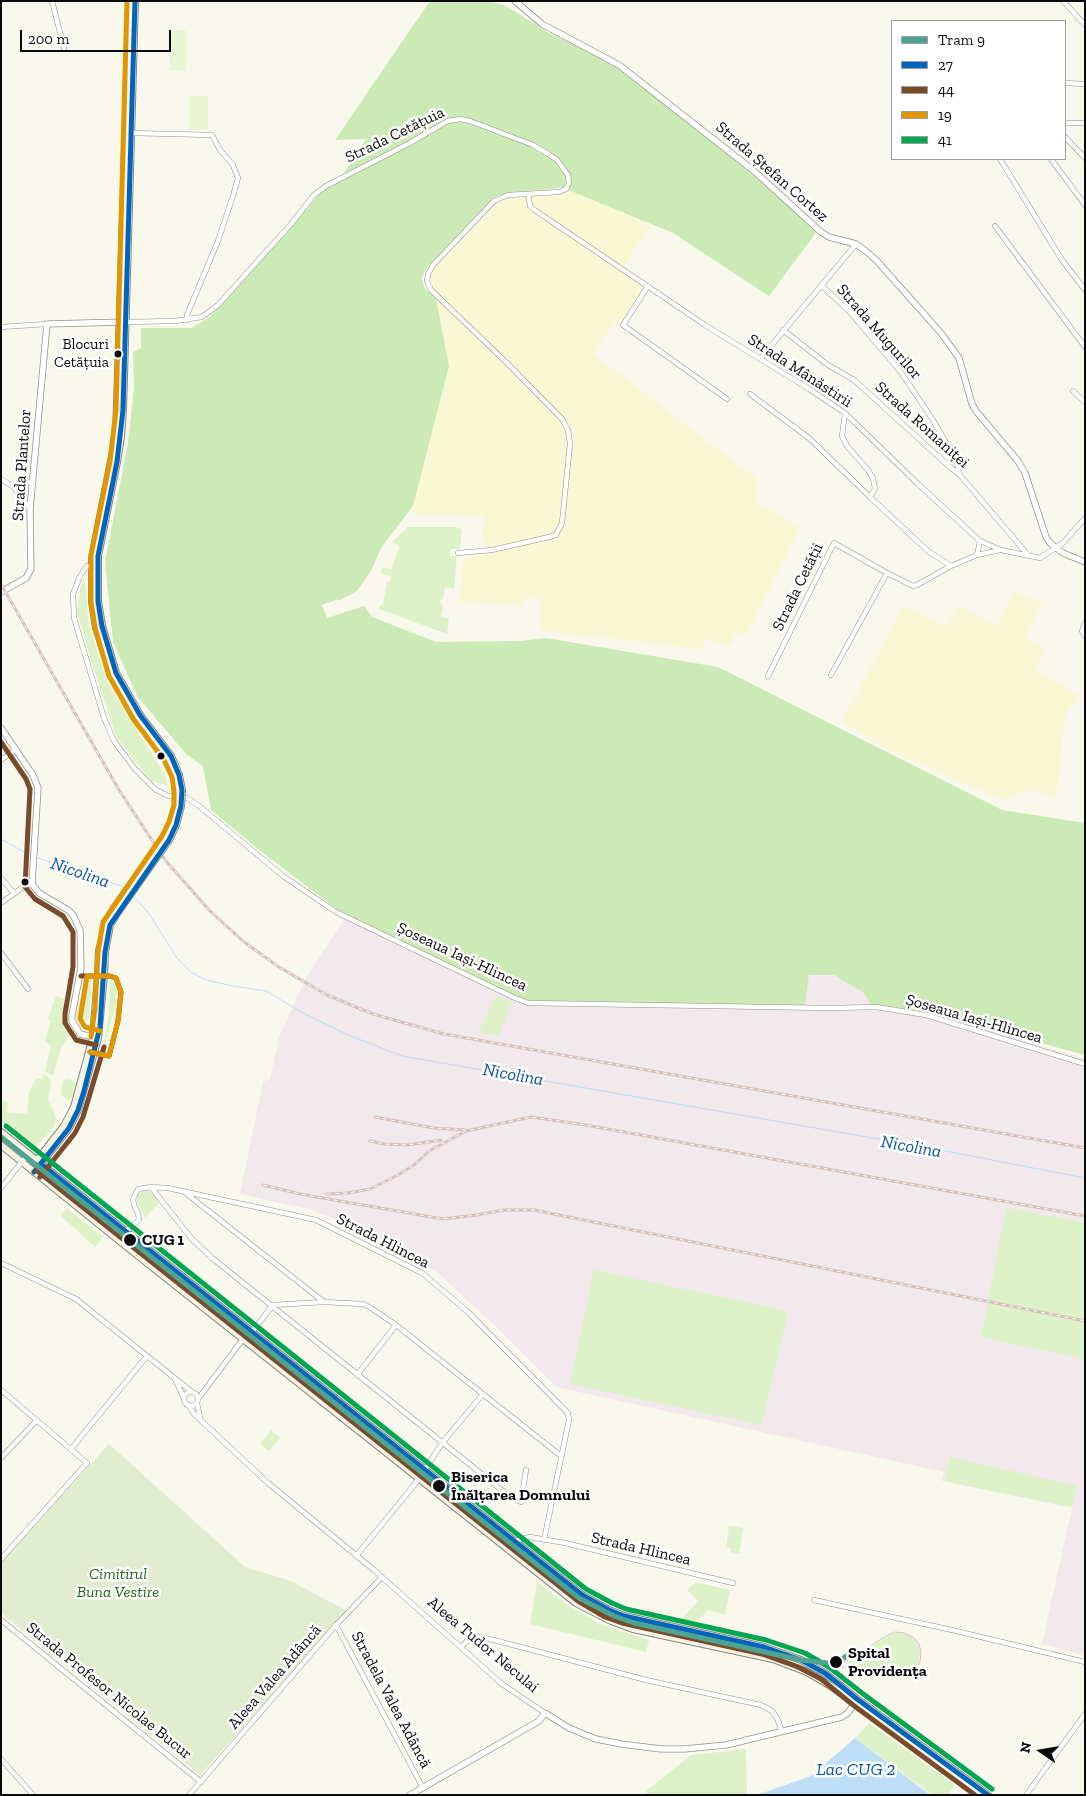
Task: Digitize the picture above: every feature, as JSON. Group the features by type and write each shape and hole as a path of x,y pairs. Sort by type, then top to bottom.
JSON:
{"main road":[{"path":"32,1171 69,1128 76,1114 90,1072 96,1037 101,975 110,926 168,840 176,825 181,806 179,775 170,756 140,716 116,673 102,626 94,567 121,437 130,1"},
{"path":"123,322 135,1"},
{"path":"1,1132 582,1595 609,1610 635,1619 764,1647 791,1656 825,1673 856,1701 978,1795"},
{"path":"1,1145 576,1603 610,1621 633,1629 784,1663 819,1679 856,1701 988,1795"}],"street":[{"path":"52,1 64,48"},
{"name":"Strada Ștefan Cortez","path":"514,1 542,24 625,69 754,171 809,223 825,235 856,244 877,261 951,345 960,358 972,404 1018,461 1025,473 1046,537 1056,548"},
{"path":"1063,1 1085,25"},
{"path":"1066,83 1085,84"},
{"name":"Strada Cetățuia","path":"1,327 202,318 218,305 291,224 314,195 341,178 448,121 470,121 533,145 548,154 564,168 568,175 569,183 566,189 559,192 508,195 490,204 434,265 428,274 427,281 431,290 562,419 568,430 570,444 562,523 556,535 548,538 492,550 458,553"},
{"path":"1066,123 1085,123"},
{"path":"131,133 212,135 220,150 233,165 238,178 218,241 187,315 188,320"},
{"path":"1066,138 1085,158"},
{"path":"1001,160 1062,260 1085,290"},
{"path":"1052,160 1085,205"},
{"name":"Strada Mânăstirii","path":"528,194 530,206 536,211 705,325 845,413 980,541 1001,550 1040,558 1056,548"},
{"path":"995,226 1085,346"},
{"path":"760,359 856,244"},
{"name":"Strada Mugurilor","path":"821,285 849,311 900,371 931,417 957,461 959,474"},
{"path":"648,286 622,325 727,398"},
{"name":"Strada Plantelor","path":"1,592 26,578 31,569 30,509 47,324"},
{"name":"Strada Romaniței","path":"783,330 828,365 854,380 959,474 1028,556"},
{"path":"1073,391 1085,402"},
{"path":"750,394 809,438 928,551 950,566"},
{"path":"845,413 842,436 847,446 873,478 874,489 870,497"},
{"path":"1,479 14,487 30,509"},
{"path":"14,487 33,481"},
{"path":"1085,518 1072,534 1056,548 1062,553 1085,562"},
{"path":"977,555 980,541"},
{"name":"Strada Cetății","path":"768,676 834,542 913,586 950,566 977,555 1001,550"},
{"name":"Șoseaua Iași-Hlincea","path":"94,567 87,566 80,576 73,594 74,618 104,718 114,741 135,769 156,790 169,796 187,798 198,805 275,870 304,892 336,912 528,1003 830,1008 876,1007 926,1015 1085,1064"},
{"path":"831,675 887,573"},
{"path":"1085,623 1082,631 1085,636"},
{"path":"1,728 33,775 38,788 32,884 36,890 68,910 77,922 81,940 82,968 73,1005 72,1021 80,1034 96,1037"},
{"path":"1,760 16,749"},
{"path":"1,878 14,893"},
{"path":"1,903 26,885 32,884"},
{"path":"1,953 28,989"},
{"path":"1,1188 28,1154"},
{"path":"125,1232 139,1220 134,1206 135,1193 143,1187 151,1187 191,1238 203,1250 513,1499 522,1502 526,1470"},
{"name":"Strada Hlincea","path":"151,1187 182,1190 316,1220 422,1273 481,1325 569,1415 544,1540"},
{"path":"182,1190 324,1302"},
{"name":"Aleea Tudor Neculai","path":"1,1263 76,1299 196,1397"},
{"path":"188,1405 192,1406 196,1397 206,1389 244,1339 273,1306 324,1302 363,1304 396,1325 561,1456"},
{"path":"358,1375 396,1325"},
{"path":"70,1449 147,1356"},
{"name":"Aleea Tudor Neculai","path":"174,1378 190,1410 268,1483 382,1577 502,1684 568,1728 596,1739 662,1748 700,1748 726,1745 842,1717 848,1713 856,1701"},
{"path":"1,1390 86,1463 1,1559"},
{"path":"184,1398 187,1393 196,1397"},
{"path":"356,1556 418,1479 443,1442 483,1394"},
{"path":"196,1397 200,1418"},
{"path":"1,1458 37,1420"},
{"name":"Strada Hlincea","path":"515,1543 517,1540 530,1537 733,1583"},
{"path":"509,1550 515,1543"},
{"name":"Aleea Valea Adâncă","path":"189,1795 336,1625 382,1577"},
{"path":"814,1600 952,1630 1085,1662"},
{"name":"Strada Profesor Nicolae Bucur","path":"1,1620 201,1782"},
{"name":"Stradela Valea Adâncă","path":"336,1625 423,1788"},
{"path":"461,1647 470,1638 494,1640 646,1680 761,1705 772,1711 777,1718 782,1732"},
{"path":"410,1795 539,1721 544,1713"},
{"path":"1026,1795 1085,1714"},
{"path":"1,1759 33,1795"}],"shaded area":[{"path":"347,915 526,1002 805,1005 809,975 834,975 864,993 870,1004 922,1011 932,1008 960,1017 966,1023 1085,1059 1085,1656 1042,1644 1072,1508 942,1481 944,1472 556,1387 436,1271 345,1223 312,1210 240,1194 263,1082 270,1079 279,1037 307,976"}],"green space":[{"path":"430,1 490,1 506,6 551,34 620,65 818,230 769,296 673,233 561,187 511,192 494,197 426,268 422,278 424,287 436,299 449,366 413,506 381,548 372,569 357,591 340,600 322,605 327,618 364,606 372,617 436,642 520,641 546,638 718,667 1002,810 1085,823 1085,1055 966,1023 960,1017 932,1008 922,1011 870,1004 864,993 834,975 809,975 805,1005 526,1002 338,910 258,849 211,810 203,766 186,754 137,696 113,642 105,562 128,443 134,388 133,352 141,348 141,328 192,328 210,317 315,199 332,181 343,175 366,139 335,140"},
{"path":"170,30 187,31 186,71 170,70"},
{"path":"189,96 208,96 208,130 189,130"},
{"path":"569,190 651,225 621,270 644,286 622,320 617,318 593,354 756,478 756,501 800,528 746,635 735,633 731,645 705,639 702,650 541,631 541,598 524,598 523,605 460,602 463,558 489,555 487,544 482,539 484,516 413,516 413,506 449,366 436,299 440,294 433,288 431,274 435,267 496,204 511,198 558,196"},
{"path":"407,527 457,527 462,529 460,549 450,549 450,556 457,556 454,589 445,587 440,604 443,605 441,617 449,618 447,634 379,609 380,605 383,605 387,582 390,582 391,576 381,574 382,567 391,570 400,546 392,542"},
{"path":"85,582 89,625 103,671 111,689 164,773 168,786 151,781 117,738 77,612 80,589 82,583"},
{"path":"1014,592 1043,603 1025,639 1046,649 1035,671 1079,695 1065,716 1056,797 1028,790 1002,800 890,751 842,722 903,606 946,627 959,606 996,626"},
{"path":"110,973 113,975 112,979 118,986 123,988 123,992 117,991 115,998 117,999 104,1050 109,1014"},
{"path":"92,976 89,1019 83,1024 77,1020 77,1009 86,983"},
{"path":"496,995 512,1003 498,1036 479,1032"},
{"path":"56,996 69,1001 67,1015 71,1033 61,1048 53,1076 45,1071 51,1046 45,1041 51,1020 48,1019"},
{"path":"44,1073 51,1080 48,1100 56,1117 54,1128 34,1148 18,1138 1,1122 1,1101 3,1100 8,1103 7,1112 27,1114 29,1091 37,1078 42,1080"},
{"path":"67,1079 75,1083 76,1088 72,1098 67,1100 61,1094 63,1081"},
{"path":"143,1190 153,1193 159,1203 145,1218 137,1201 137,1196"},
{"path":"67,1208 103,1237 95,1247 60,1215"},
{"path":"1006,1208 1085,1223 1085,1359 981,1337"},
{"path":"594,1270 788,1311 762,1425 570,1384"},
{"path":"271,1430 280,1438 269,1451 260,1444"},
{"name":"Cimitirul Buna Vestire","path":"109,1444 245,1567 291,1581 347,1611 200,1775 1,1613 1,1562"},
{"path":"950,1457 1077,1486 1072,1507 944,1481"},
{"path":"729,1526 743,1528 739,1554 730,1552 731,1548 726,1547"},
{"path":"537,1582 572,1608 601,1624 649,1640 646,1652 530,1624"},
{"path":"695,1582 730,1590 725,1615 709,1610 693,1624 680,1621 698,1601 687,1590"},
{"path":"895,1633 905,1633 914,1639 918,1645 920,1652 919,1661 915,1669 908,1674 894,1675 846,1665 846,1663"},
{"path":"869,1723 955,1785 948,1795 932,1795 855,1738"},
{"path":"746,1749 747,1795 648,1795 646,1791 691,1755"}],"water":[{"name":"Lac CUG 2","path":"855,1738 930,1795 757,1795 811,1776"}],"waterway":[{"name":"Nicolina","path":"1,839 31,856"},
{"name":"Nicolina","path":"35,857 121,886 125,890"},
{"name":"Nicolina","path":"132,895 148,912 177,958 191,972 206,980 266,991 301,1012 346,1034 402,1056 930,1148 1085,1178"}],"tram line":[{"name":"9","path":"1,1137 579,1598 614,1616 634,1623 801,1660 837,1662 850,1654"},
{"path":"821,1666 848,1667 901,1677 915,1670 920,1662 921,1652 919,1644 914,1638 905,1633 895,1632 843,1663 828,1663"}],"railway":[{"path":"1,584 119,790 165,860 210,911 244,942 279,967 327,995 373,1014 444,1034 1085,1148"},
{"path":"375,1117 434,1128 466,1130"},
{"path":"327,1194 370,1189 398,1175 414,1165 429,1151 466,1131 531,1117 586,1125 1085,1216"},
{"path":"370,1141 407,1145 441,1140"},
{"path":"263,1185 300,1194 443,1219 504,1210 534,1210 1085,1321"}],"transit line":[{"name":"19","path":"91,1037 95,1008 98,952 103,922 162,836 174,805 172,777 164,760 134,720 109,676 95,628 91,602 91,555 110,461 116,410 127,1"},
{"name":"27","path":"34,1172 69,1128 78,1110 84,1091 100,1027 105,952 110,925 169,840 176,825 181,806 182,790 179,775 171,756 140,715 116,673 102,626 98,601 98,556 117,462 123,410 135,1"},
{"name":"44","path":"1,742 26,779 30,789 25,887 35,899 63,916 73,932 73,967 65,1023 76,1040 96,1045"},
{"name":"44","path":"81,976 110,976 116,978 121,992 118,1021 109,1056 90,1052"},
{"name":"19","path":"90,1052 109,1056 118,1021 121,992 116,978 110,976 87,976 80,1019 85,1027 100,1031"},
{"name":"44","path":"40,1177 75,1133 83,1117 104,1047"},
{"name":"41","path":"6,1126 586,1589 626,1609 766,1640 805,1653 829,1667 992,1789"},
{"name":"27","path":"41,1164 582,1595 624,1616 764,1647 801,1660 825,1673 857,1699 988,1795"},
{"name":"44","path":"36,1170 578,1601 605,1617 622,1623 762,1654 798,1667 821,1679 853,1705 975,1795"}],"place":[{"name":"Blocuri Cetățuia","path":"118,354"},
{"name":"CUG 1","path":"130,1240"},
{"name":"Biserica Înălțarea Domnului","path":"439,1486"},
{"name":"Spital Providența","path":"836,1662"}]}
